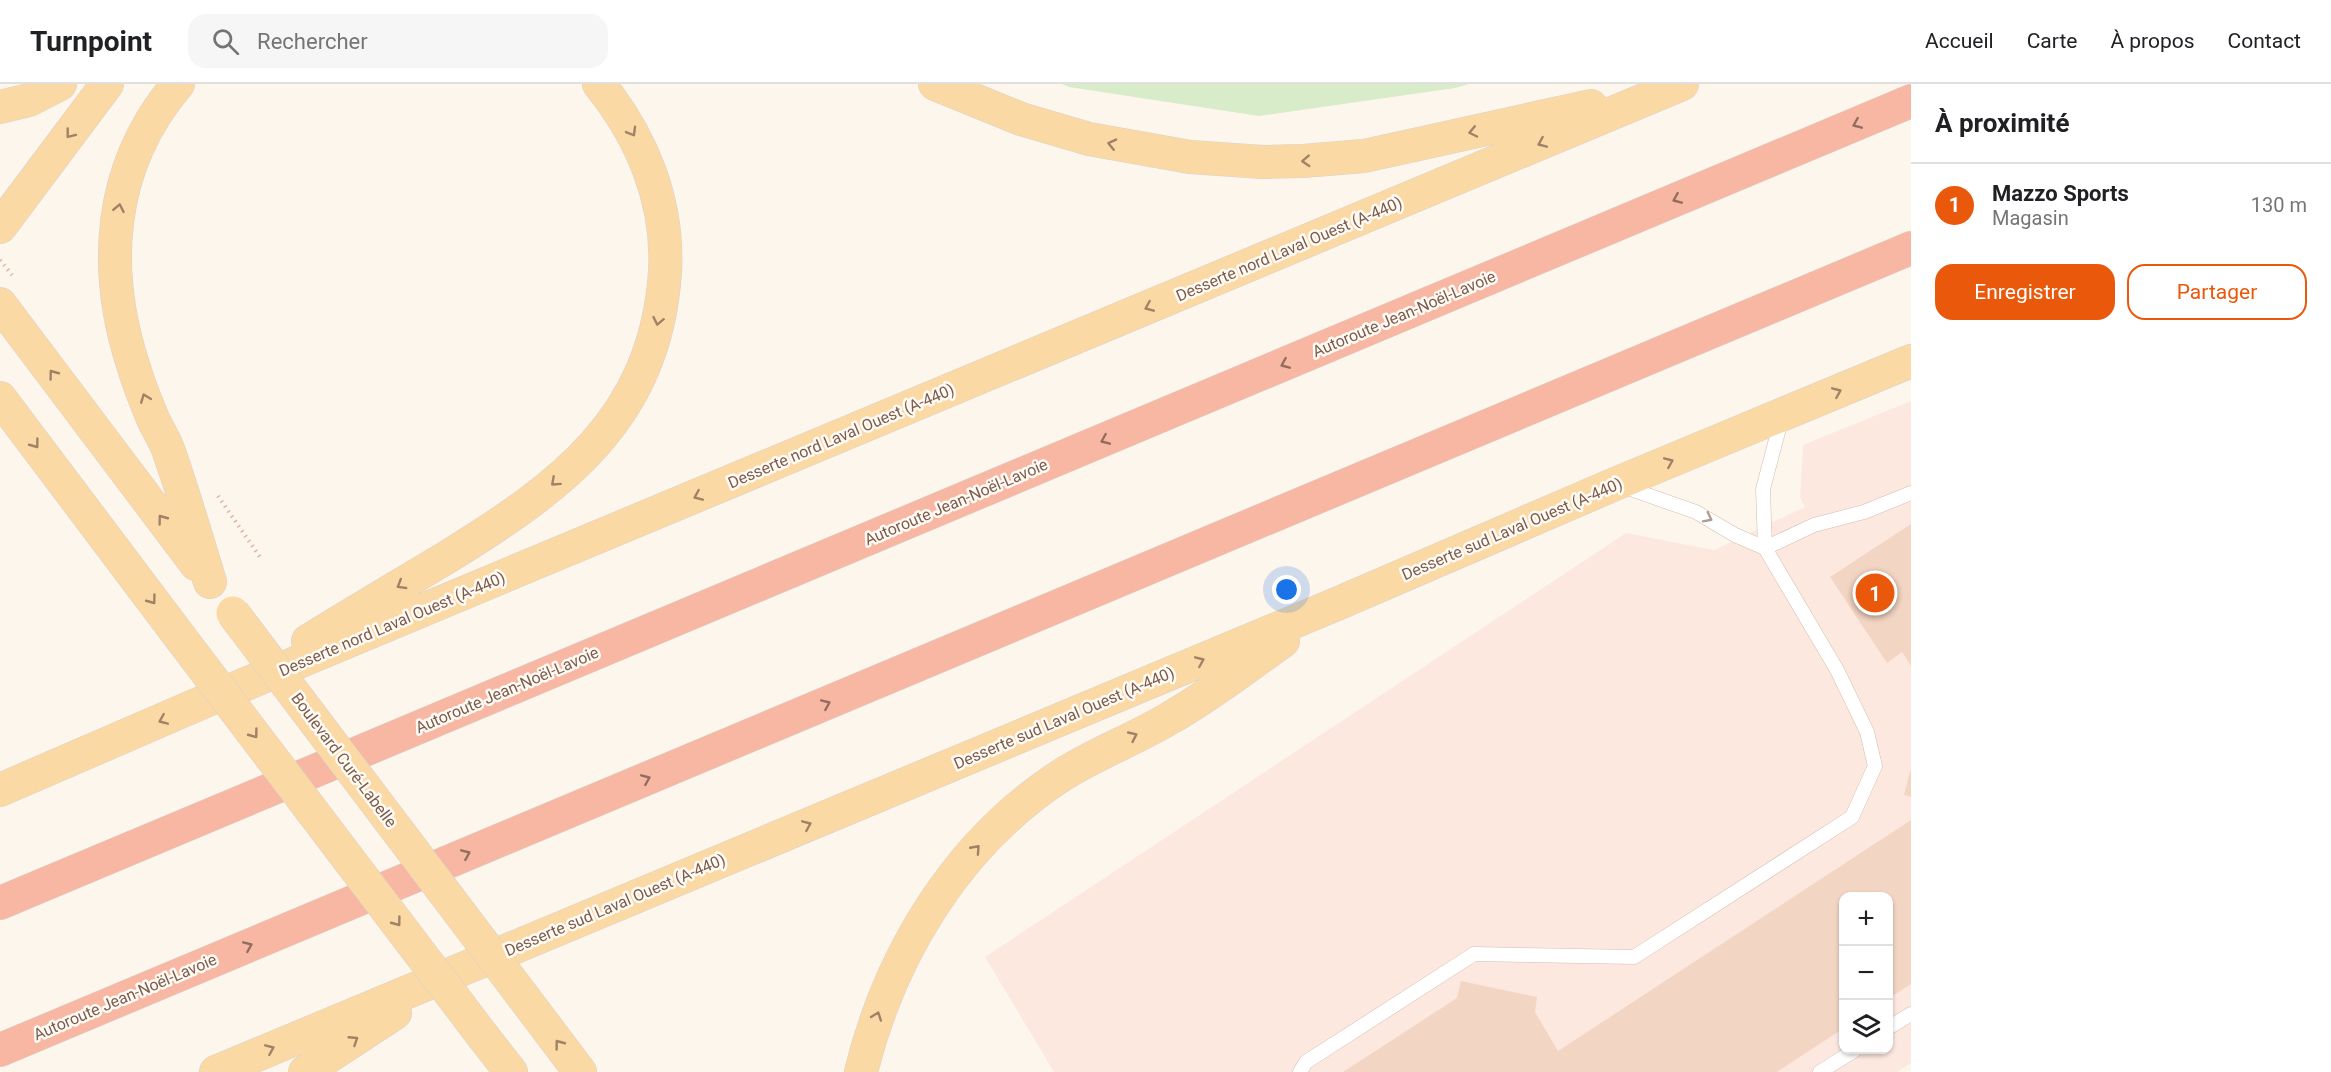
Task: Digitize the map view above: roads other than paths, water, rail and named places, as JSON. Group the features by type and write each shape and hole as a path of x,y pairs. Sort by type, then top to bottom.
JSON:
{"highway":[{"name":"Autoroute Jean-Noël-Lavoie","path":"0,903 1911,101"},
{"name":"Autoroute Jean-Noël-Lavoie","path":"0,1050 1911,248"}],"main road":[{"path":"0,107 28,100 60,84"},
{"path":"0,227 107,84"},
{"path":"178,84 145,131 130,166 120,200 115,233 114,263 117,294 127,345 147,402 169,451 210,582"},
{"path":"217,696 516,514 555,482 594,444 626,402 645,364 658,324 664,280 664,236 657,193 641,147 599,84"},
{"path":"935,84 1021,119 1089,139 1190,157 1263,162 1364,156 1678,86"},
{"name":"Desserte nord Laval Ouest (A-440)","path":"0,790 217,696 1678,86"},
{"name":"Boulevard Curé-Labelle","path":"0,304 580,1072"},
{"name":"Desserte sud Laval Ouest (A-440)","path":"216,1072 1339,603 1911,361"},
{"path":"0,398 511,1072"},
{"path":"861,1072 884,997 915,934 939,896 967,859 1000,825 1032,796 1062,775 1123,741 1171,718 1339,603"},
{"path":"305,1072 464,968"}],"lane":[{"path":"1300,1072 1306,1062 1474,954 1634,957 1852,817 1875,766 1867,732 1837,670 1765,548 1762,489 1783,414"},
{"path":"1616,484 1688,508 1735,535 1765,548 1814,525 1864,512 1911,493"},
{"path":"1893,1025 1911,1014"},
{"path":"1820,1072 1849,1054"}],"place":[{"name":"Mazzo Sports","path":"1875,593"}]}
